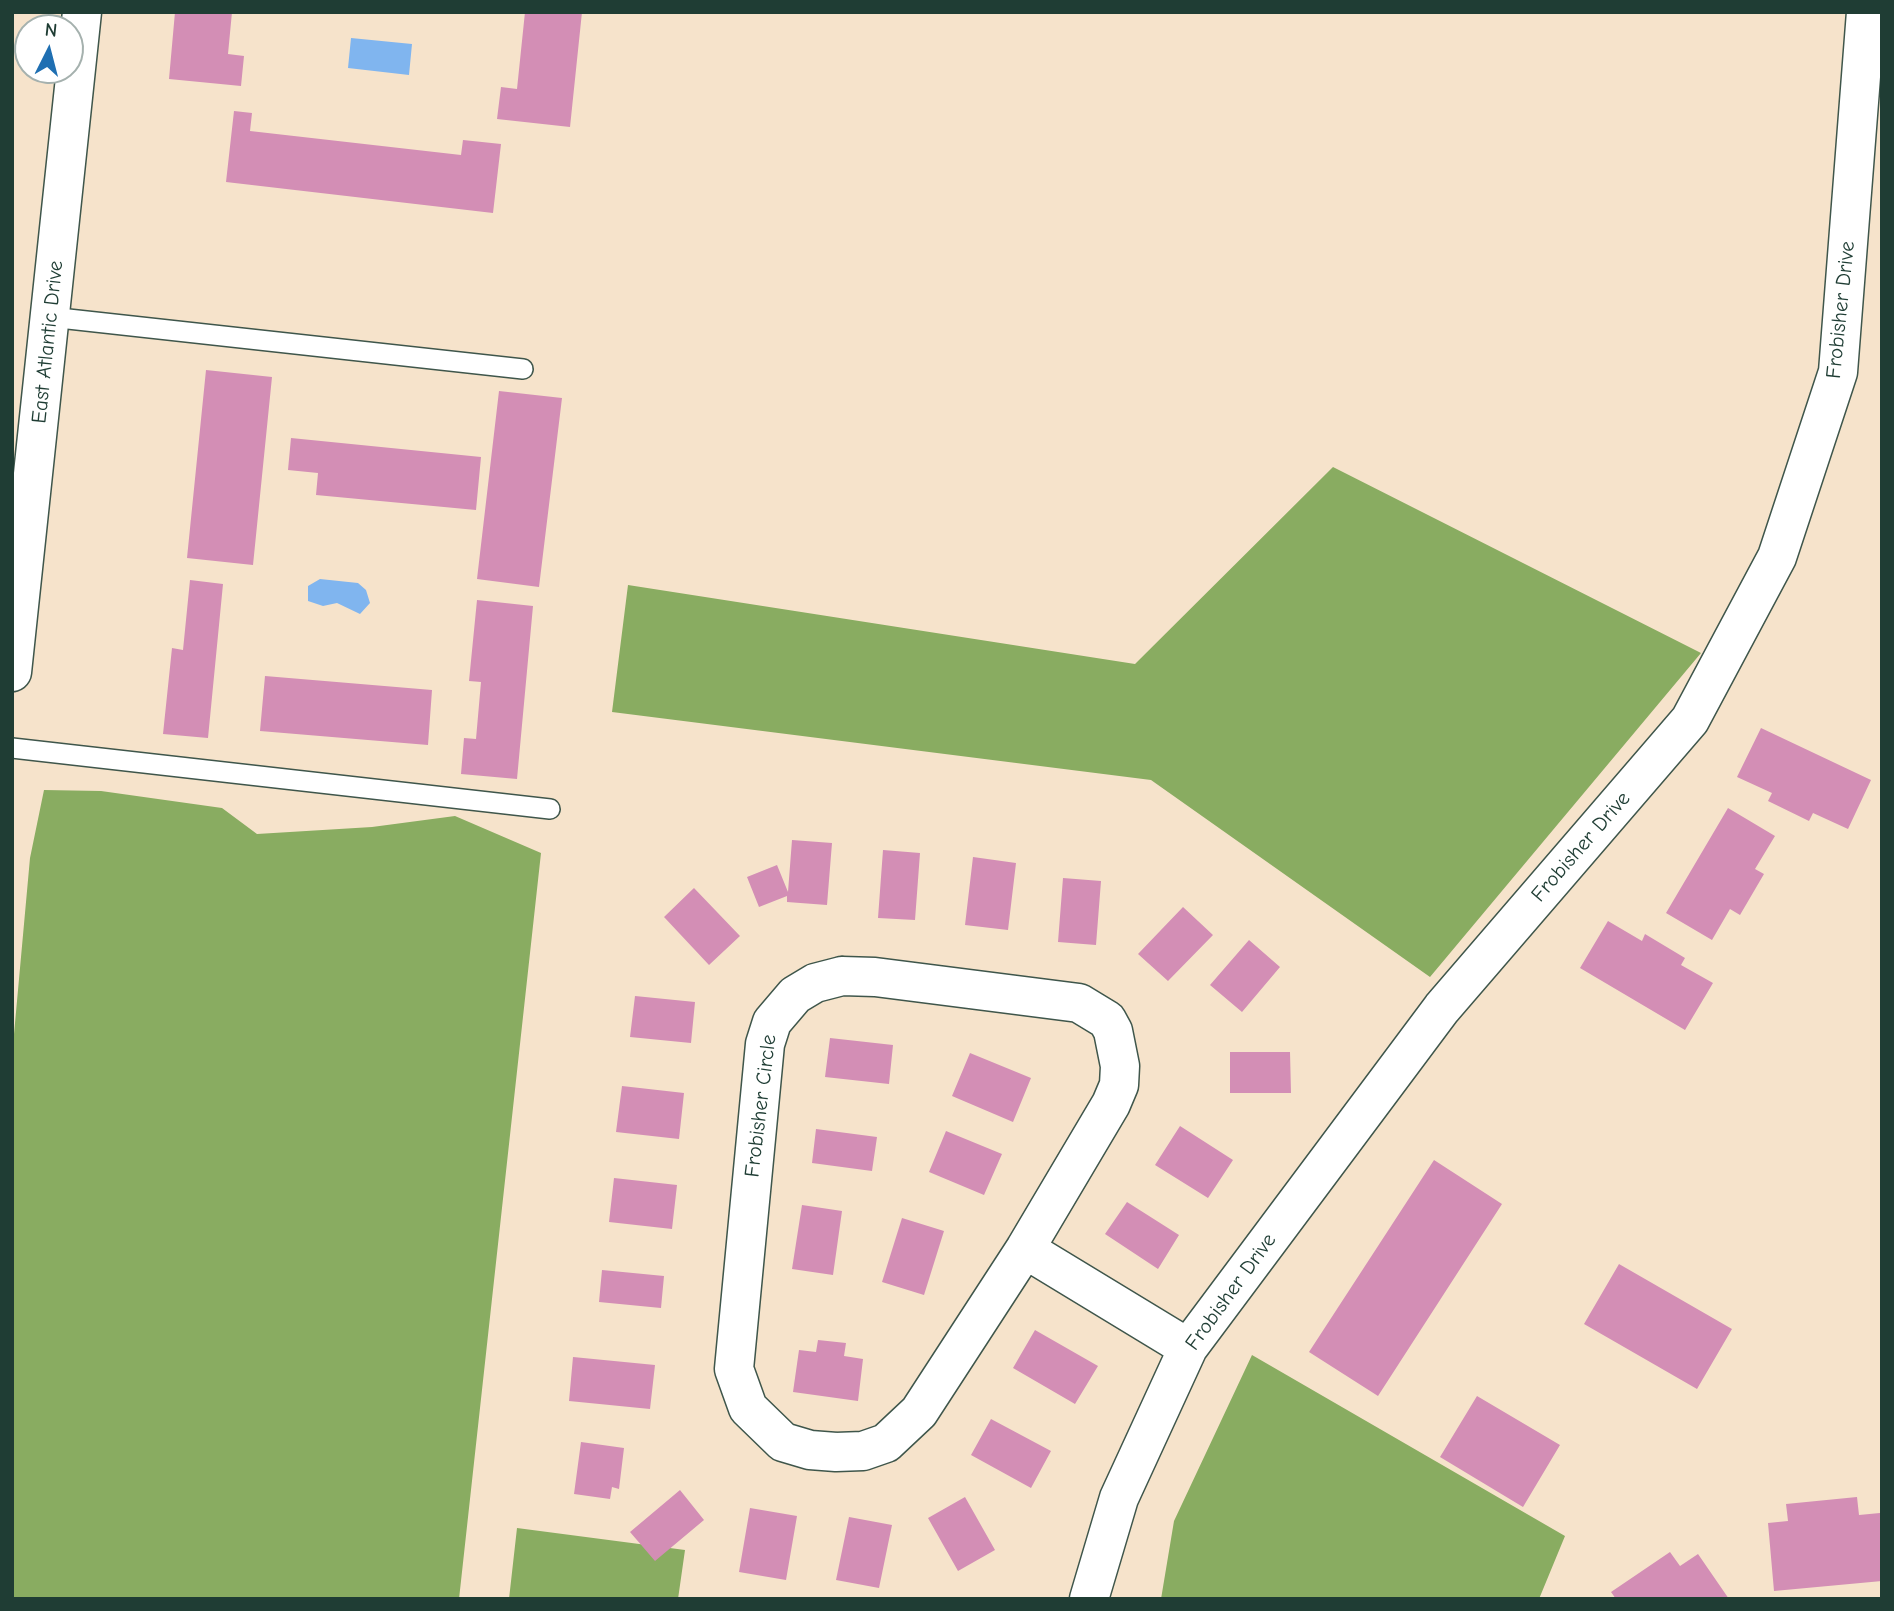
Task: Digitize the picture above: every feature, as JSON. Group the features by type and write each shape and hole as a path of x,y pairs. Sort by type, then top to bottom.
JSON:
{"street":[{"name":"East Atlantic Drive","path":"12,672 82,12"},
{"name":"Frobisher Drive","path":"1089,1599 1119,1498 1188,1348 1442,1008 1690,720 1777,556 1838,372 1866,12"},
{"name":"Frobisher Circle","path":"842,976 875,977 1079,1003 1107,1020 1119,1051 1119,1085 1111,1104 1025,1249 919,1412 886,1443 863,1451 810,1450 783,1443 764,1427 748,1408 738,1387 734,1351 765,1044 772,1022 795,995 815,983 842,976"},
{"path":"1025,1249 1188,1348"}],"lane":[{"path":"50,317 523,369"},
{"path":"12,748 550,808"}],"green space":[{"path":"1333,467 1701,653 1430,977 1151,780 612,712 628,585 1135,664"},
{"path":"44,790 101,791 222,808 257,834 372,827 455,816 541,853 459,1599 12,1599 12,1056 30,858"},
{"path":"1252,1355 1565,1536 1539,1599 1161,1599 1174,1521"},
{"path":"517,1528 685,1550 678,1599 509,1599"}],"water":[{"path":"351,38 412,44 409,75 348,68"},
{"path":"320,579 358,583 366,590 370,603 360,614 337,603 323,606 308,601 308,586"}],"building":[{"path":"175,12 232,12 228,54 244,56 241,86 169,79"},
{"path":"525,12 582,12 570,127 497,119 501,87 517,89"},
{"path":"234,111 252,113 250,131 461,155 463,140 501,144 493,213 226,182"},
{"path":"206,370 272,377 253,565 187,558"},
{"path":"499,391 562,398 539,587 477,579"},
{"path":"291,438 481,457 476,510 316,495 318,473 288,470"},
{"path":"190,580 223,584 208,738 163,734 172,648 183,650"},
{"path":"477,600 533,606 517,779 461,774 464,738 476,739 481,682 469,681"},
{"path":"265,676 432,690 428,745 260,731"},
{"path":"1761,728 1871,780 1848,829 1813,813 1809,821 1768,801 1772,793 1737,777"},
{"path":"1728,808 1775,836 1755,869 1764,874 1740,915 1730,909 1712,940 1666,913"},
{"path":"792,840 832,843 827,905 787,902 787,896 759,907 747,877 777,865 788,892"},
{"path":"883,850 920,853 915,920 878,918"},
{"path":"973,857 1016,863 1008,930 965,925"},
{"path":"1063,878 1101,881 1096,945 1058,942"},
{"path":"694,888 740,936 709,965 664,917"},
{"path":"1183,907 1213,935 1168,981 1138,954"},
{"path":"1608,921 1642,941 1645,934 1685,958 1681,965 1713,983 1685,1030 1580,968"},
{"path":"1249,940 1280,967 1242,1012 1210,985"},
{"path":"635,996 695,1002 691,1043 630,1037"},
{"path":"830,1038 893,1045 889,1084 825,1077"},
{"path":"1230,1052 1290,1052 1291,1093 1230,1093"},
{"path":"970,1053 1031,1078 1013,1122 952,1096"},
{"path":"622,1086 684,1093 679,1139 616,1132"},
{"path":"1180,1126 1233,1160 1208,1198 1155,1165"},
{"path":"816,1129 877,1137 872,1171 812,1163"},
{"path":"946,1131 1002,1154 984,1195 929,1172"},
{"path":"1434,1160 1502,1204 1378,1396 1309,1352"},
{"path":"614,1178 677,1185 672,1229 609,1222"},
{"path":"1127,1202 1179,1235 1158,1269 1105,1234"},
{"path":"802,1205 842,1211 833,1275 792,1269"},
{"path":"902,1218 944,1231 924,1295 882,1282"},
{"path":"1619,1264 1732,1329 1697,1389 1584,1324"},
{"path":"602,1270 664,1276 661,1308 599,1302"},
{"path":"1035,1330 1098,1366 1075,1404 1013,1368"},
{"path":"818,1340 846,1343 844,1356 863,1359 858,1401 793,1392 799,1350 816,1352"},
{"path":"573,1357 655,1365 650,1409 569,1401"},
{"path":"1477,1396 1560,1445 1523,1507 1440,1457"},
{"path":"991,1419 1051,1451 1031,1488 971,1455"},
{"path":"581,1442 624,1448 619,1489 612,1487 610,1499 574,1494"},
{"path":"680,1490 704,1520 655,1561 630,1532"},
{"path":"965,1497 995,1550 958,1571 928,1518"},
{"path":"1857,1497 1859,1515 1880,1513 1882,1581 1774,1591 1768,1523 1788,1521 1786,1504"},
{"path":"750,1508 797,1516 786,1580 739,1572"},
{"path":"849,1517 892,1525 879,1588 836,1580"},
{"path":"1670,1552 1680,1566 1698,1554 1729,1599 1616,1599 1611,1592"}]}
